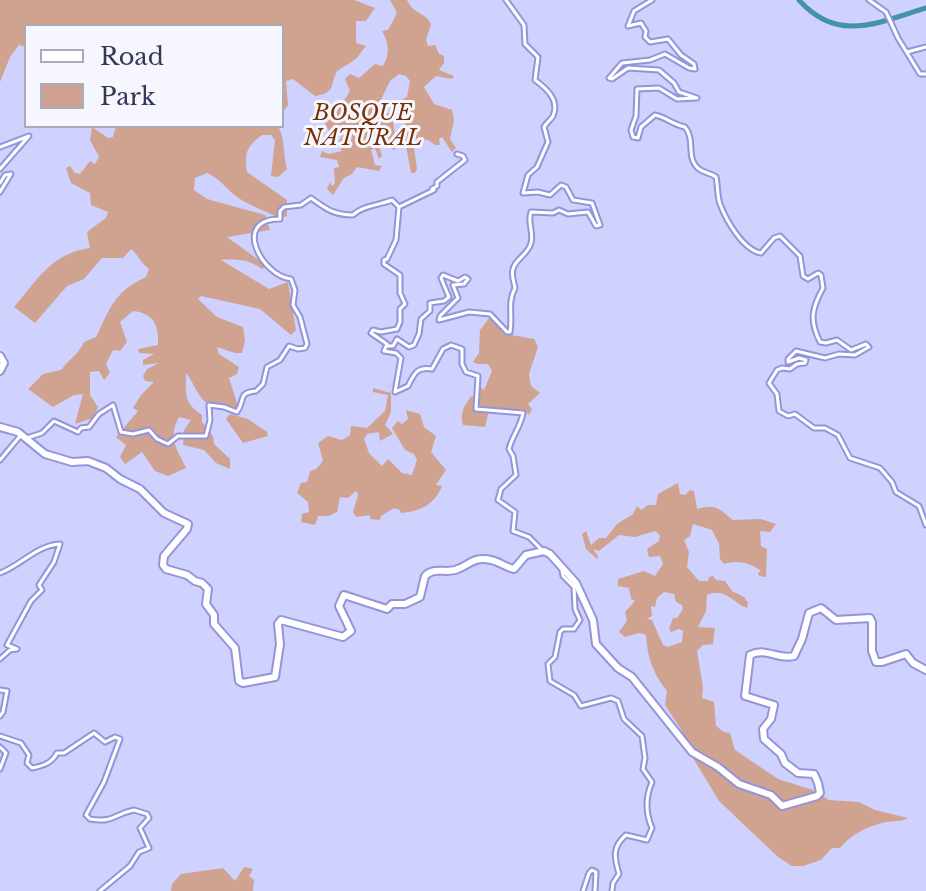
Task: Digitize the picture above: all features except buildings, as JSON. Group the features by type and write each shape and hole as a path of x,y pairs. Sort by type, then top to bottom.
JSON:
{"street":[{"path":"399,207 396,240 384,264 400,275 400,293 405,304 400,309 397,329 373,330 371,333 387,346 393,346 397,339 409,347 414,345 421,319 430,311 430,303 449,297 441,278 443,275 458,281 465,277 468,279 464,284 453,285 458,298 439,320 469,312 490,314 510,332 513,319 510,298 515,288 511,272 531,246 531,212 553,213 559,210 568,214 583,211 588,212 596,226 600,225 592,203 573,200 566,187 561,185 550,195 523,193 528,175 537,167 548,142 544,127 553,114 554,103 551,95 535,80 538,57 525,44 524,25 506,0"},
{"path":"652,0 634,11 628,26 641,23 650,42 668,39 681,55 694,64 695,69 665,54 650,60 622,63 609,78 628,68 659,70 679,92 697,98 677,99 659,88 637,89 636,116 631,130 633,137 638,138 641,127 655,115 673,125 685,127 692,137 693,160 697,168 716,177 721,206 746,245 761,253 774,238 780,236 800,256 803,276 808,279 818,273 821,275 823,288 814,302 813,326 820,342 837,340 851,350 866,344 869,347 855,355 839,354 825,358 796,351 788,362 799,358 806,360 805,363 777,370 770,379 769,383 777,394 779,411 788,416 795,414 814,428 825,428 838,435 850,458 880,468 896,492 919,506 926,525"},
{"path":"869,0 887,15 920,74 926,74"},
{"path":"907,52 926,47"},
{"path":"0,147 29,136 0,169"},
{"path":"399,207 434,190 437,182 465,160 457,154"},
{"path":"0,183 5,175 11,174 0,192"},
{"path":"0,460 23,437 42,433 54,421 78,432 81,428 89,427 99,414 113,405 121,432 126,434 149,430 157,439 168,444 178,436 206,436 210,420 209,405 237,412 243,395 256,391 263,384 267,367 280,360 286,348 305,348 307,344 300,317 293,305 295,290 291,279 284,278 263,262 258,253 254,240 258,225 280,219 280,211 284,207 301,205 311,198 330,213 342,215 353,215 361,208 376,207 392,200 399,207"},
{"path":"387,346 384,351 396,353 401,358 395,392 408,386 415,372 421,368 432,369 443,349 451,345 462,349 462,364 466,372 478,376 476,409 523,413 509,449 516,475 501,489 498,500 515,512 513,531 529,537 576,583 593,620 596,644 618,668 632,677 692,752 739,784 771,795 782,806 814,798 820,790 816,776 798,773 764,739 763,729 771,719 774,705 745,696 750,655 765,651 780,657 794,656 808,615 821,608 836,620 870,618 872,651 876,662 903,654 916,666 926,670"},
{"path":"0,356 4,361 0,371"},
{"path":"0,429 13,430 45,454 72,462 88,461 106,468 140,489 164,513 188,524 164,556 163,565 202,583 208,589 206,604 214,615 214,624 235,648 239,681 243,683 275,677 280,644 278,624 281,620 343,637 351,631 339,606 344,595 387,609 392,604 405,604 420,597 428,572 452,571 475,559 494,560 514,569 526,555 544,551"},
{"path":"0,573 16,567 51,544 60,544 54,562 39,585 42,590 31,601 7,645 17,649 10,650 0,659"},
{"path":"562,567 563,576 574,587 575,609 580,620 574,629 560,632 555,657 548,664 550,681 574,695 581,706 611,698 618,701 624,719 642,736 643,769 652,782 646,796 652,828 647,840 626,835 616,845 614,854 619,874 612,891"},
{"path":"0,690 7,691 0,716"},
{"path":"0,736 21,743 29,755 27,763 32,768 46,764 57,753 64,753 94,733 105,742 115,737 120,739 104,782 86,815 99,820 117,819 134,810 147,814 149,818 140,828 149,848 139,852 130,866 100,891"},
{"path":"0,747 6,753 0,769"},
{"path":"583,891 592,870 596,872 595,891"}],"green space":[{"path":"0,0 354,0 375,8 366,21 356,21 356,43 366,46 356,59 337,71 329,91 315,96 293,79 286,81 288,105 284,110 284,24 24,24 24,46 19,45 10,57 0,82"},
{"name":"BOSQUE NATURAL","path":"390,0 407,0 431,24 426,40 428,46 435,45 439,54 444,56 439,70 454,76 452,79 436,76 424,87 434,104 452,110 454,120 450,139 456,148 452,152 442,137 439,139 440,145 416,139 413,141 417,169 411,173 404,135 407,109 401,105 407,97 410,81 399,74 390,81 378,106 381,112 394,114 395,150 385,145 379,146 382,156 379,159 375,148 371,150 375,165 382,166 379,171 357,167 344,178 333,195 327,189 330,182 332,186 335,184 334,168 339,167 337,160 320,157 322,151 329,154 342,151 337,143 342,137 337,133 332,135 325,125 329,119 319,118 317,109 323,108 322,102 331,108 344,101 350,91 345,79 350,74 359,78 375,64 383,66 388,48 382,31 388,30 397,13"},
{"path":"92,128 108,138 113,137 115,128 280,130 287,169 278,177 271,176 275,140 271,135 262,135 253,143 246,155 246,165 247,172 287,200 287,216 279,218 247,203 207,173 195,178 194,190 207,199 265,215 270,230 227,237 267,266 262,269 242,260 221,260 269,289 288,282 296,330 291,335 260,309 201,296 198,299 217,317 243,327 245,341 242,353 217,347 219,354 239,367 237,374 229,378 238,406 235,410 204,401 186,373 189,402 202,415 202,422 213,436 214,444 230,459 230,469 216,463 204,450 183,445 184,430 191,420 179,417 174,438 186,468 168,476 155,471 142,452 125,464 120,457 126,445 116,437 138,411 133,408 154,382 145,381 143,376 147,369 159,363 143,365 143,360 154,354 139,353 138,349 158,345 156,326 146,314 133,311 120,322 127,342 120,351 113,350 106,364 110,373 104,380 99,371 90,372 90,395 98,407 93,418 75,424 83,394 74,395 53,407 28,389 43,374 61,370 84,342 96,337 120,294 146,277 149,269 131,249 123,258 102,258 84,279 67,286 35,323 14,307 56,261 90,248 87,232 106,218 108,212 91,205 90,193 71,183 66,168 70,166 80,174 90,161 95,164 99,157 90,140"},
{"path":"490,317 498,320 506,334 534,339 538,347 529,374 531,386 540,393 528,404 532,409 529,415 522,409 511,412 489,408 484,410 489,410 485,427 463,425 463,409 472,396 476,398 475,410 480,411 476,408 478,384 484,390 492,371 488,364 473,362 479,353 480,330"},
{"path":"373,388 391,393 391,412 385,425 393,434 380,441 379,432 367,434 364,439 369,453 382,466 388,459 402,473 412,475 417,460 414,454 405,450 392,428 398,421 402,424 408,419 406,410 420,414 424,427 436,436 431,452 446,470 436,485 442,486 439,493 421,509 401,513 394,508 380,520 370,519 370,515 356,517 353,512 358,495 356,491 348,498 340,497 337,512 318,516 315,525 301,522 302,514 309,512 308,502 297,493 301,483 307,482 310,471 323,461 318,443 328,436 342,440 350,435 351,426 367,428 385,411 388,395 373,392"},
{"path":"230,414 248,419 267,432 268,436 243,443 226,419"},
{"path":"678,483 680,494 694,491 697,509 714,507 733,520 761,519 776,524 770,532 760,531 761,546 767,549 766,577 759,576 761,571 748,564 724,564 712,530 693,524 690,536 684,540 689,552 687,567 699,581 708,581 713,576 716,580 725,581 748,603 747,608 724,594 707,595 706,611 698,627 715,628 713,644 703,645 697,651 702,698 714,702 716,726 730,733 735,750 778,779 813,790 829,800 859,802 875,810 908,818 870,827 854,835 840,848 832,848 821,860 792,866 778,857 719,801 665,705 667,691 652,664 646,635 639,633 625,637 619,632 627,621 625,612 635,601 631,599 629,588 618,586 618,579 644,571 655,576 663,564 660,556 649,557 647,549 659,541 660,535 655,531 635,537 619,535 599,551 593,549 597,559 586,549 582,534 586,531 591,545 599,538 606,538 617,524 633,514 637,506 641,510 648,505 656,505 658,494","holes":["664,592 674,594 676,602 683,609 677,618 673,618 669,629 671,632 683,631 682,642 668,647 663,645 652,620 647,619 652,616 651,606 655,607 657,598"]},
{"path":"244,867 253,869 249,876 254,880 253,891 171,891 172,884 181,874 223,868 235,881"}],"waterway":[{"path":"799,0 814,14 844,26 876,23 926,8"}]}
